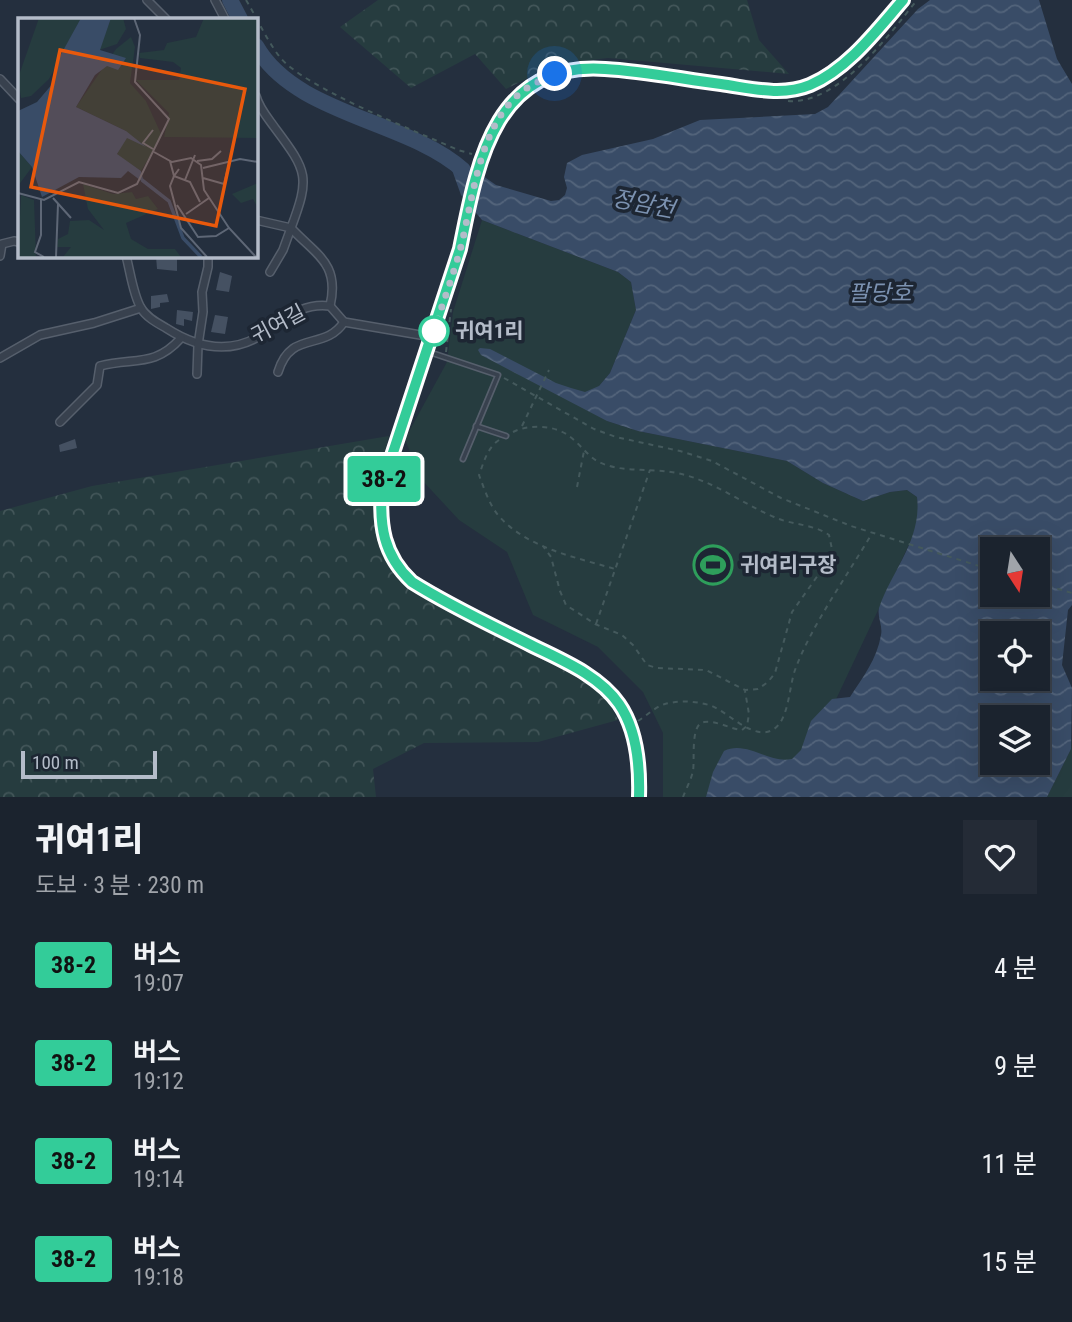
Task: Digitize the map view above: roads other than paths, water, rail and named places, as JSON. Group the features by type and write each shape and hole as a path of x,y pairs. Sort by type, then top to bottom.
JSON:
{"main road":[{"path":"639,797 640,774 630,726 620,705 609,692 592,679 430,593 400,570 389,554 380,522 382,486 460,249 482,161 495,126 516,96 534,83 555,74 604,68 779,92 795,90 811,85 848,59 903,0"}],"street":[{"path":"148,0 165,18"},
{"path":"215,0 224,18"},
{"path":"0,79 18,98"},
{"path":"257,98 264,113 302,168 303,196 282,250 270,272"},
{"path":"257,220 291,228 323,257 328,265 332,296 330,306"},
{"path":"0,256 2,244 18,242"},
{"path":"0,358 40,335 94,323 141,308 126,257"},
{"path":"197,374 203,312 202,292 208,257"},
{"name":"귀여길","path":"141,308 153,320 181,338 198,345 217,347 257,338 290,314 306,307 330,306 344,322"},
{"path":"278,372 289,350 337,332 344,322 432,337"},
{"path":"60,422 97,385 100,366 151,359 164,354 181,338"}],"lane":[{"path":"427,351 498,375 463,459"},
{"path":"476,426 506,436"}],"water":[{"name":"팔당호","path":"930,0 1039,0 1057,59 1072,84 1072,605 1068,610 1062,665 1072,688 1071,749 1047,797 706,797 713,772 724,751 741,748 783,760 792,759 801,750 811,721 832,699 850,697 869,667 879,644 879,608 911,541 917,513 917,497 907,490 890,492 863,501 823,483 787,461 638,431 607,421 481,355 478,350 490,349 556,383 585,392 599,386 610,373 636,310 631,282 618,272 482,220 461,195 447,156 467,165 496,185 551,201 559,200 565,195 567,188 564,177 567,163 582,155 653,139 700,120 815,114 828,107 918,9"}],"waterway":[{"name":"정암천","path":"230,0 239,18"},
{"name":"정암천","path":"257,47 274,69 297,87 324,102 413,139 440,153 463,170"}],"place":[{"name":"귀여1리","path":"434,331"},
{"name":"귀여리구장","path":"713,565"}]}
